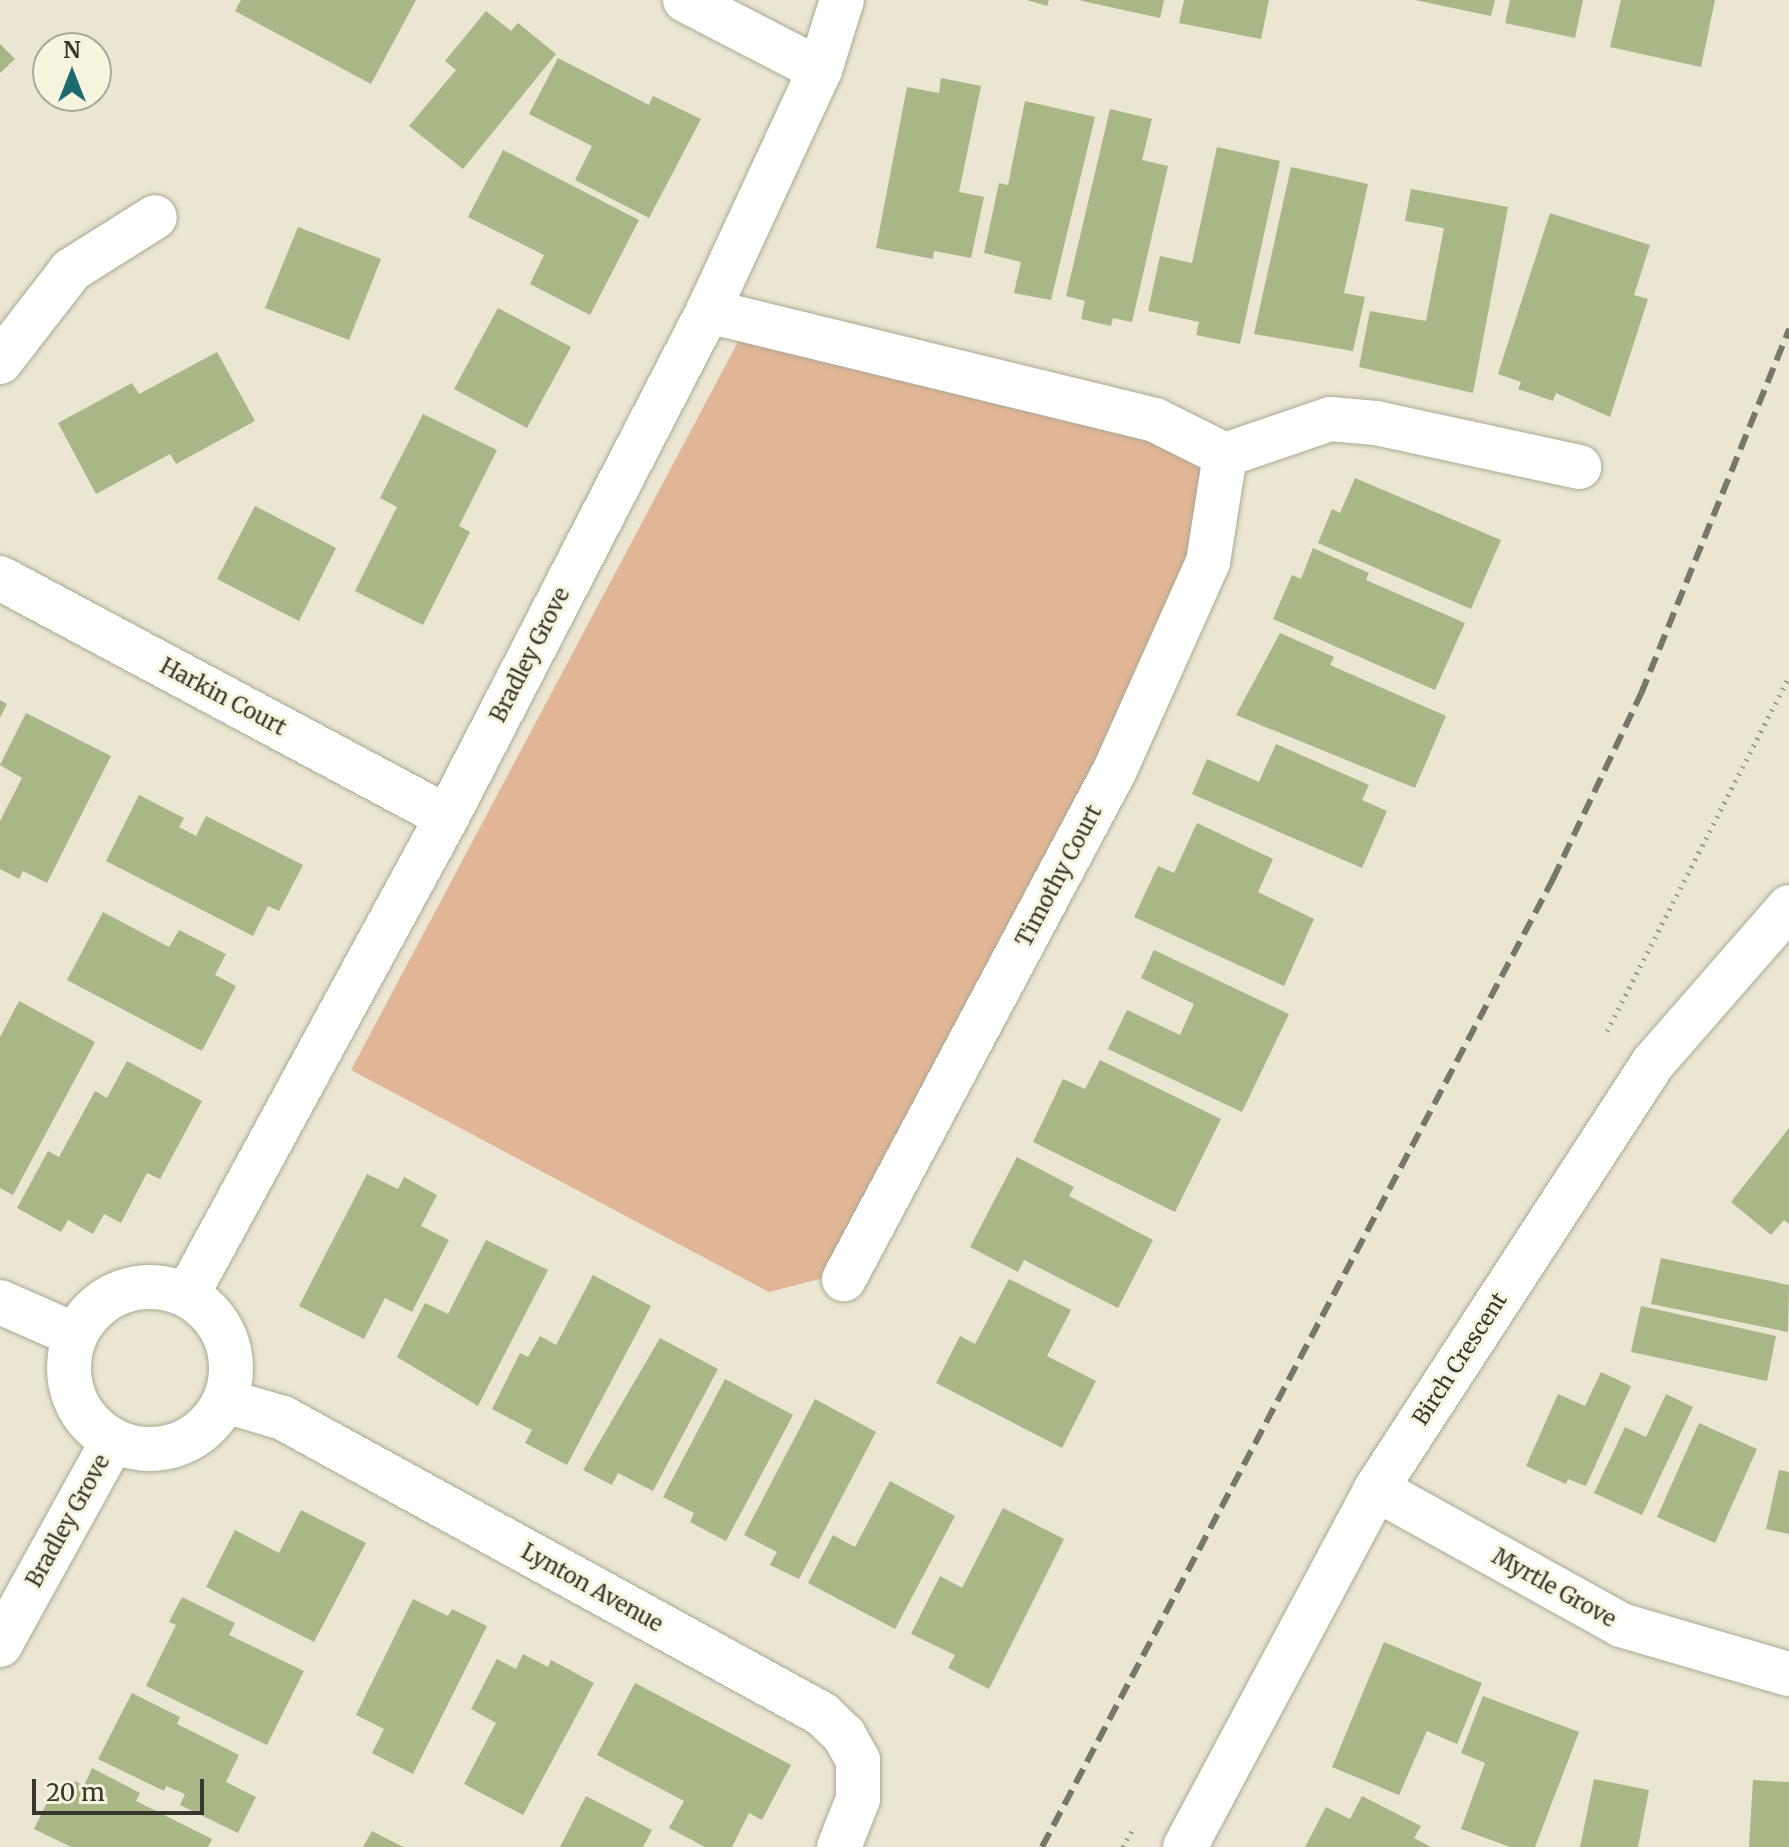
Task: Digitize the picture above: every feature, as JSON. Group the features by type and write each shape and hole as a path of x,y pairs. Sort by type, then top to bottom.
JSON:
{"street":[{"path":"685,0 820,70"},
{"name":"Bradley Grove","path":"187,1295 447,817 708,311 820,70 842,0"},
{"path":"0,362 71,270 155,217"},
{"path":"708,311 1155,420 1225,455 1330,419 1376,423 1579,467"},
{"name":"Timothy Court","path":"844,1279 1115,770 1208,562 1225,455"},
{"name":"Harkin Court","path":"0,578 447,817"},
{"name":"Birch Crescent","path":"1185,1847 1376,1489 1653,1063 1789,907"},
{"path":"150,1286 187,1295 214,1316 230,1348 232,1373 225,1401 211,1423 187,1441 150,1450 113,1440 87,1419 76,1402 69,1370 75,1335 94,1308 117,1293 150,1286"},
{"path":"0,1302 75,1335"},
{"name":"Lynton Avenue","path":"225,1401 283,1418 822,1714 844,1735 858,1760 858,1799 839,1847"},
{"name":"Bradley Grove","path":"0,1645 113,1440"},
{"name":"Myrtle Grove","path":"1376,1489 1621,1625 1789,1674"}],"shaded area":[{"path":"739,340 1149,433 1211,460 1194,558 1110,750 835,1275 769,1292 351,1070"}],"building":[{"path":"241,0 416,0 371,84 235,11"},
{"path":"1027,0 1049,0 1047,6"},
{"path":"1078,0 1164,0 1160,18"},
{"path":"1184,0 1269,0 1261,39 1179,23"},
{"path":"1415,0 1495,0 1491,16"},
{"path":"1510,0 1583,0 1575,38 1505,23"},
{"path":"1621,0 1715,0 1701,67 1610,47"},
{"path":"486,11 511,31 518,23 556,54 463,169 409,126 456,70 445,61"},
{"path":"0,44 15,59 0,73"},
{"path":"558,58 649,105 653,96 701,119 649,218 575,180 592,146 529,114"},
{"path":"941,78 981,86 959,192 984,197 971,258 934,251 933,259 876,248 907,87 939,93"},
{"path":"1025,101 1095,117 1051,300 1014,293 1021,262 984,253 999,183 1008,185"},
{"path":"1110,109 1152,119 1142,160 1168,166 1132,322 1113,318 1111,326 1081,319 1085,301 1066,296"},
{"path":"1217,147 1280,161 1240,344 1196,335 1199,322 1148,311 1160,256 1192,263"},
{"path":"503,150 639,220 590,315 530,284 544,255 468,217"},
{"path":"1291,167 1368,184 1344,293 1365,297 1353,351 1254,334"},
{"path":"1411,189 1508,207 1473,393 1359,367 1370,311 1426,321 1444,228 1405,221"},
{"path":"1550,213 1650,245 1634,295 1648,299 1610,417 1556,393 1553,401 1518,389 1521,382 1498,374"},
{"path":"298,227 381,259 349,340 265,308"},
{"path":"498,308 571,347 527,428 454,389"},
{"path":"217,352 255,421 176,464 170,454 96,494 58,423 132,383 139,394"},
{"path":"423,414 497,450 459,526 470,532 423,625 355,591 397,507 380,498"},
{"path":"1355,478 1501,540 1471,609 1318,543 1332,509 1340,513"},
{"path":"255,506 336,548 299,621 217,579"},
{"path":"1313,548 1369,573 1366,580 1465,623 1435,690 1273,619 1292,575 1301,579"},
{"path":"1280,633 1334,657 1330,665 1446,716 1415,788 1236,715"},
{"path":"0,700 7,704 0,718"},
{"path":"26,713 111,756 47,883 23,871 19,879 0,869 0,821 22,778 0,765"},
{"path":"1276,744 1369,785 1362,800 1387,811 1362,868 1192,794 1207,759 1259,782"},
{"path":"139,795 184,818 179,827 196,836 206,816 303,865 279,911 268,906 253,936 106,861"},
{"path":"1197,823 1273,859 1258,892 1314,919 1284,986 1134,917 1158,866 1174,873"},
{"path":"103,912 169,947 179,930 226,954 215,975 236,986 202,1051 67,980"},
{"path":"1154,950 1289,1014 1242,1112 1108,1049 1127,1010 1180,1035 1194,1004 1141,978"},
{"path":"19,1001 95,1042 13,1195 0,1188 0,1037"},
{"path":"1100,1060 1221,1119 1175,1212 1033,1142 1063,1079 1085,1089"},
{"path":"127,1061 202,1101 160,1179 147,1173 121,1223 104,1214 93,1234 68,1220 61,1232 17,1208 48,1151 59,1157 95,1091 107,1098"},
{"path":"1789,1128 1789,1224 1784,1220 1771,1235 1731,1202"},
{"path":"1017,1157 1074,1187 1069,1196 1153,1240 1118,1308 1024,1260 1018,1272 970,1247"},
{"path":"367,1174 398,1189 404,1177 437,1195 421,1226 449,1240 412,1312 385,1298 364,1339 299,1306"},
{"path":"486,1240 548,1270 478,1406 397,1357 425,1303 448,1314"},
{"path":"1661,1258 1789,1285 1788,1332 1651,1304"},
{"path":"593,1275 651,1306 567,1465 525,1443 532,1430 492,1409 520,1353 528,1357 540,1336 556,1345"},
{"path":"1009,1279 1071,1310 1047,1356 1096,1381 1062,1448 936,1383 960,1336 975,1344"},
{"path":"1641,1306 1776,1336 1767,1381 1631,1352"},
{"path":"660,1338 718,1369 653,1491 618,1473 612,1485 583,1470"},
{"path":"1601,1372 1631,1386 1586,1486 1568,1479 1566,1484 1526,1466 1558,1394 1585,1406"},
{"path":"725,1379 793,1415 726,1541 690,1522 694,1513 663,1497"},
{"path":"1666,1394 1693,1407 1642,1515 1594,1493 1625,1427 1646,1437"},
{"path":"815,1399 876,1432 799,1579 770,1565 777,1552 744,1535"},
{"path":"1699,1423 1757,1449 1715,1543 1657,1517"},
{"path":"1779,1470 1789,1472 1789,1534 1766,1529"},
{"path":"890,1481 955,1516 895,1629 808,1583 833,1535 855,1547"},
{"path":"1003,1508 1064,1539 989,1689 948,1668 955,1655 911,1634 940,1576 962,1588"},
{"path":"301,1510 366,1543 314,1642 206,1587 235,1530 279,1553"},
{"path":"182,1597 235,1623 229,1635 304,1671 267,1745 146,1686 176,1625 169,1622"},
{"path":"413,1599 448,1616 452,1609 487,1626 413,1774 372,1753 384,1729 356,1715"},
{"path":"1384,1642 1482,1683 1457,1744 1427,1731 1399,1795 1332,1767"},
{"path":"523,1654 548,1667 551,1660 594,1683 523,1815 464,1784 496,1723 471,1709 497,1659 516,1669"},
{"path":"635,1683 791,1765 762,1820 749,1813 732,1847 705,1847 669,1828 684,1801 597,1755"},
{"path":"132,1693 180,1717 177,1724 239,1755 226,1782 256,1797 238,1833 180,1805 185,1794 166,1786 164,1791 98,1759"},
{"path":"1483,1696 1579,1732 1535,1847 1510,1847 1461,1829 1485,1763 1461,1753"},
{"path":"92,1768 140,1793 136,1801 212,1839 208,1847 71,1847 34,1829 53,1790 67,1797 75,1781 84,1786"},
{"path":"1594,1779 1649,1790 1638,1847 1580,1847"},
{"path":"1753,1780 1789,1782 1789,1847 1749,1847"},
{"path":"586,1796 652,1830 643,1847 560,1847"},
{"path":"1362,1796 1421,1826 1414,1838 1431,1847 1305,1847 1326,1807 1350,1819"},
{"path":"372,1831 403,1847 363,1847"}],"railway":[{"path":"1042,1847 1553,879 1641,694 1789,329"}]}
